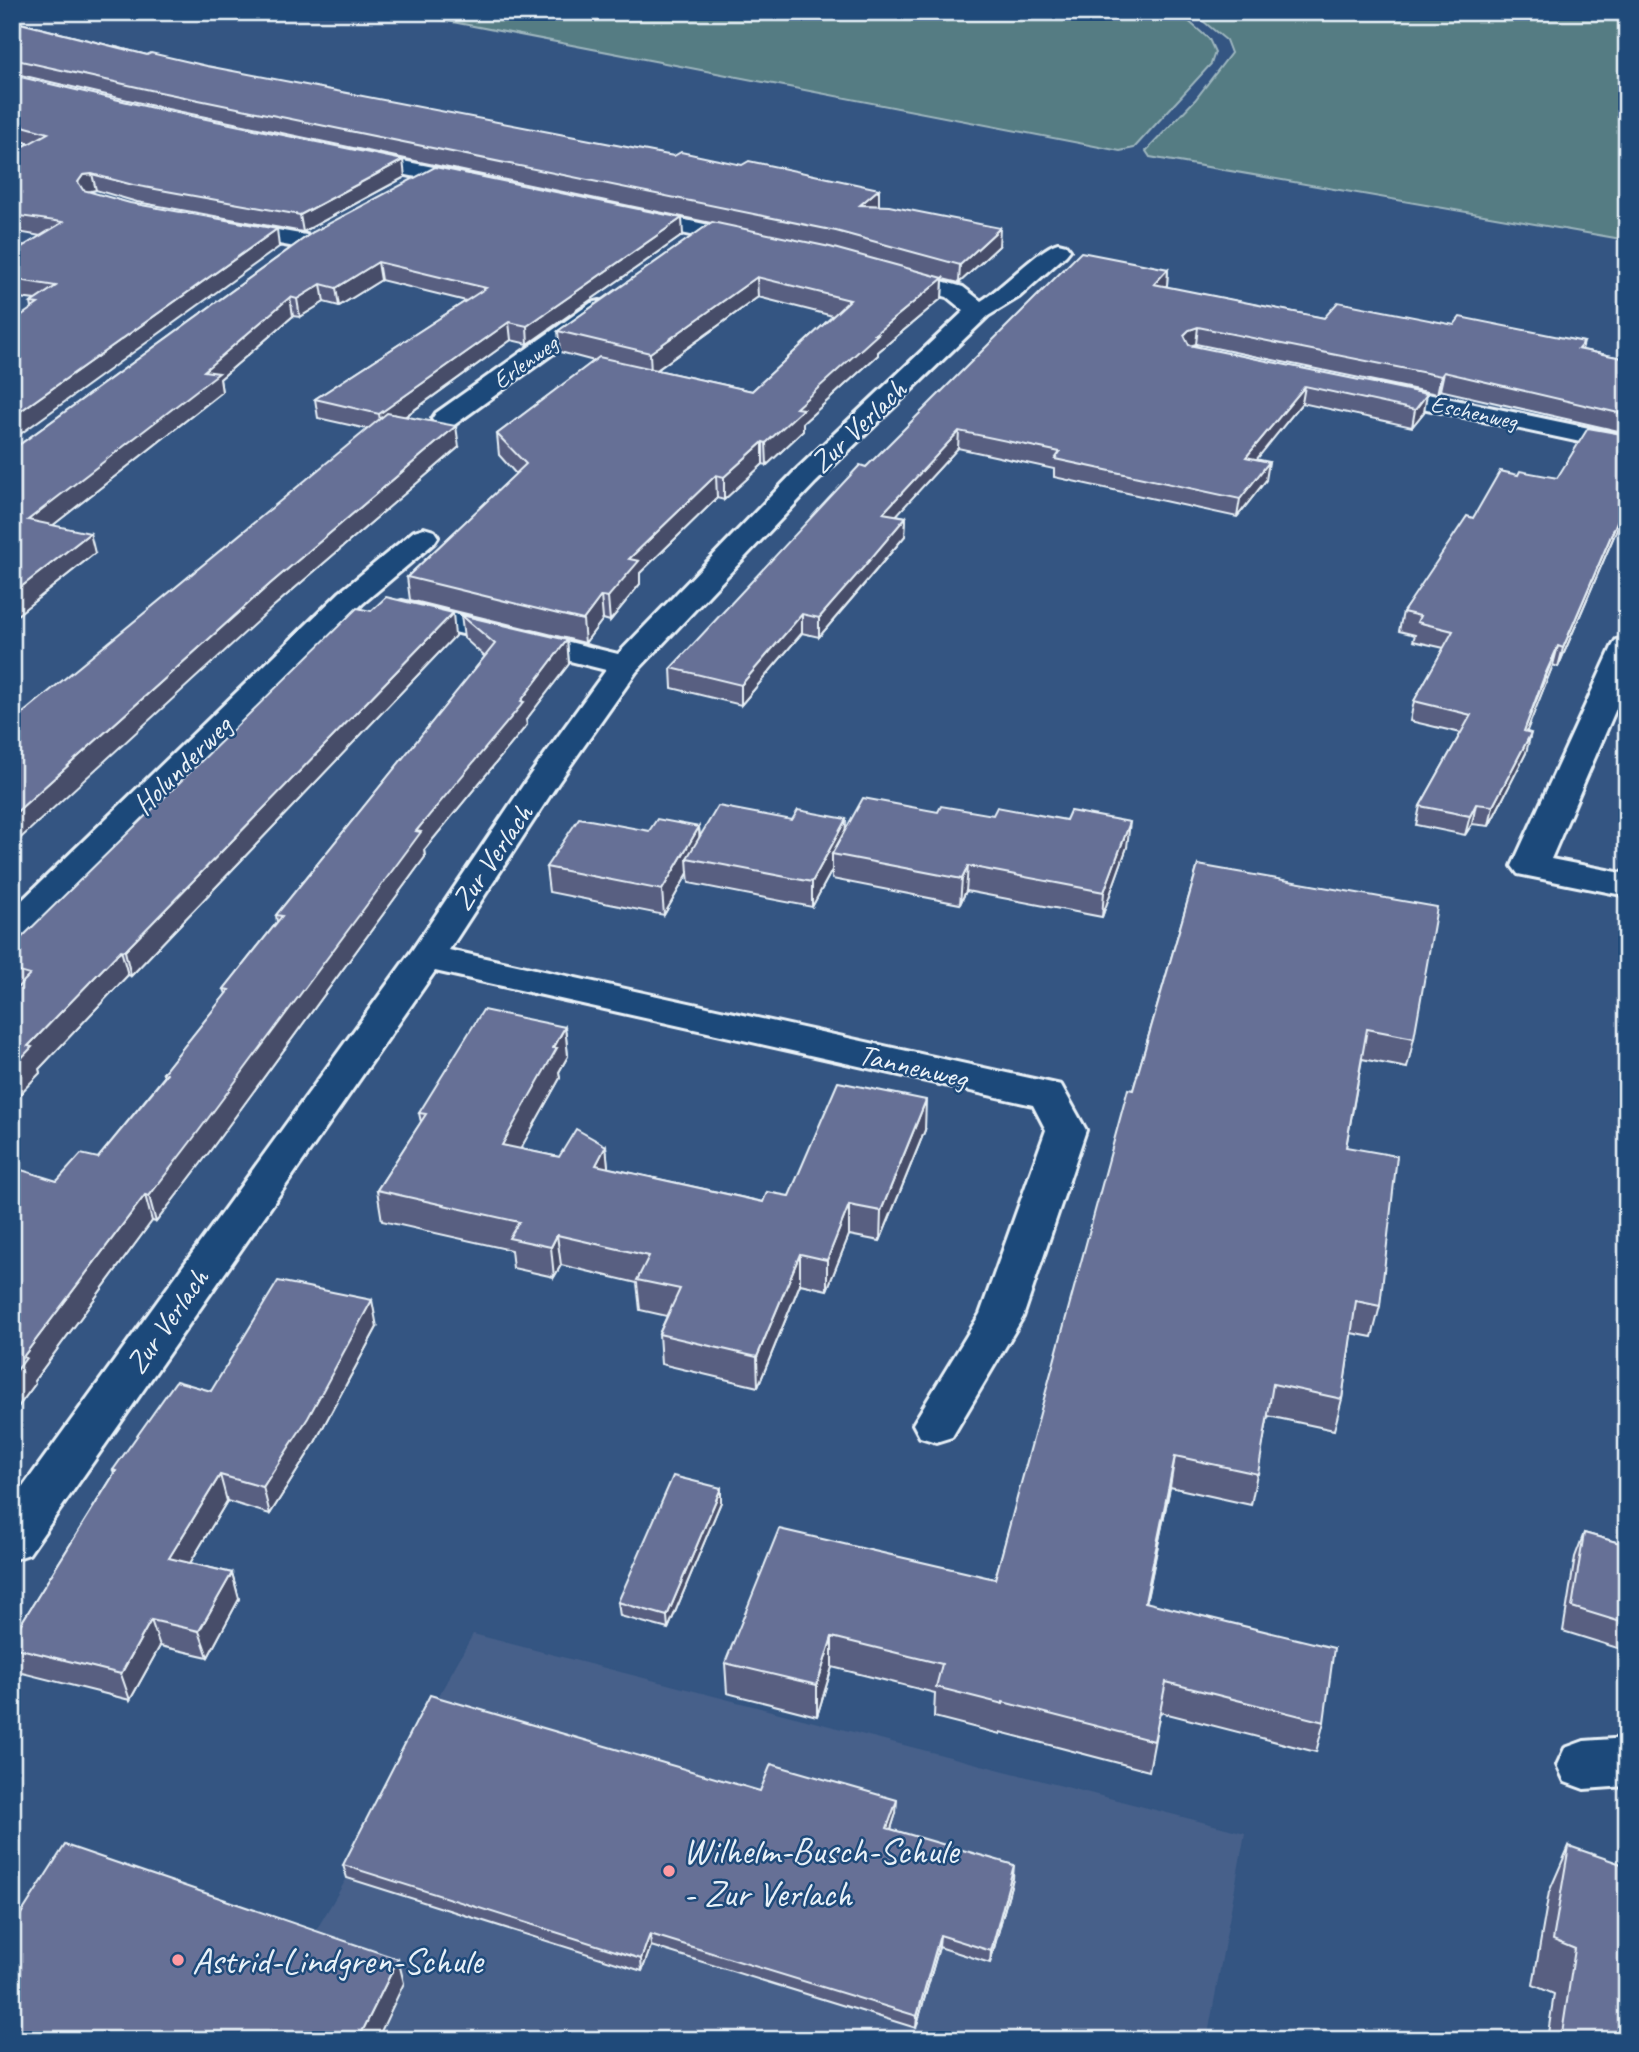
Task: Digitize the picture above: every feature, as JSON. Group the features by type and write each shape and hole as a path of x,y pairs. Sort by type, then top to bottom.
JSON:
{"street":[{"path":"328,152 498,187"},
{"path":"401,191 433,174"},
{"path":"616,212 771,245"},
{"path":"211,225 306,242"},
{"path":"284,259 306,242 330,230"},
{"path":"682,250 707,232"},
{"name":"Zur Verlach","path":"12,1540 426,957 625,664 814,468 979,311 1013,291 1058,250"},
{"path":"875,269 955,292 979,311"},
{"name":"Erlenweg","path":"445,419 614,298"},
{"name":"Eschenweg","path":"1345,385 1627,444"},
{"name":"Holunderweg","path":"12,931 351,598 424,537"},
{"path":"351,598 625,664"},
{"path":"1627,648 1530,866 1627,885"},
{"name":"Tannenweg","path":"426,957 1047,1095 1066,1130 1001,1317 936,1424"}],"shaded area":[{"path":"473,1634 1245,1833 1207,2040 12,2040 12,1971 305,1949 347,1878 432,1708"}],"green space":[{"path":"401,12 1178,12 1209,39 1215,52 1211,64 1134,148 1120,151"},
{"path":"1192,12 1627,12 1627,240 1150,157 1146,151 1195,100 1231,53 1226,40"}],"building":[{"path":"12,21 147,55 151,53 663,154 674,156 681,152 742,165 749,161 879,189 860,205 889,206 1000,228 960,265 836,231 155,91 12,59"},
{"path":"12,75 153,108 403,160 300,215 133,185 92,174 83,175 78,182 83,190 130,203 277,229 12,417 12,322 38,304 31,303 56,286 12,279 12,253 63,222 12,215 12,153 48,133 12,123"},
{"path":"435,167 682,218 527,326 509,322 379,414 315,399 486,288 378,262 336,288 321,284 297,299 290,297 204,371 219,373 28,520 90,533 12,594 12,446 19,445 313,232"},
{"path":"712,222 830,247 943,278 875,334 878,334 796,408 803,409 766,443 763,442 724,477 716,475 629,559 639,561 608,597 601,596 583,620 407,577 526,464 497,434 599,357 752,391 850,300 757,277 650,353 558,331"},
{"path":"1081,252 1168,269 1154,284 1324,318 1338,302 1454,325 1460,317 1584,342 1578,349 1627,359 1627,415 1444,372 1441,376 1198,327 1184,335 1189,345 1427,394 1415,410 1305,386 1246,457 1269,462 1240,499 1055,459 1060,452 959,431 883,513 906,517 862,569 819,618 802,614 741,685 671,668 860,465 866,467"},
{"path":"387,413 456,426 270,584 12,816 12,722"},
{"path":"1588,428 1627,435 1627,509 1622,510 1563,648 1558,646 1544,677 1524,731 1531,733 1493,806 1476,804 1470,816 1420,806 1471,715 1414,701 1453,631 1417,622 1420,616 1403,612 1467,516 1473,518 1500,471 1518,475 1520,471 1557,478"},
{"path":"386,597 453,613 125,951 121,950 28,1046 32,1047 12,1068 12,993 30,975 12,970 12,947 357,608 371,611"},
{"path":"461,615 567,640 521,701 524,702 416,831 421,832 192,1140 149,1196 145,1195 23,1357 26,1358 12,1377 12,1167 57,1181 81,1154 98,1158 167,1074 163,1073 229,990 224,989 282,916 276,915 495,644"},
{"path":"863,798 938,812 941,806 993,815 997,807 1066,820 1070,811 1130,822 1104,892 968,866 962,879 832,854"},
{"path":"718,806 792,820 798,810 846,819 812,882 687,858"},
{"path":"579,818 649,831 657,819 699,827 662,890 546,867"},
{"path":"1198,865 1437,907 1414,1038 1367,1029 1346,1147 1397,1156 1380,1306 1356,1301 1342,1399 1273,1384 1258,1474 1175,1456 1145,1602 1334,1648 1324,1722 1166,1682 1154,1741 936,1687 942,1664 832,1637 817,1685 725,1663 779,1529 995,1579 1128,1089 1133,1090"},
{"path":"483,1010 565,1027 553,1048 557,1048 502,1145 559,1157 576,1129 606,1146 596,1165 763,1202 767,1192 789,1196 838,1082 926,1100 881,1211 849,1205 827,1260 800,1254 757,1357 659,1334 680,1289 637,1280 649,1256 557,1235 551,1247 509,1238 519,1222 377,1190 426,1114 419,1113"},
{"path":"278,1281 372,1300 308,1418 263,1487 220,1475 169,1558 232,1573 199,1631 151,1620 121,1674 12,1647 12,1638 116,1471 113,1470 176,1381 211,1391"},
{"path":"673,1476 721,1488 667,1616 618,1602"},
{"path":"1584,1533 1627,1545 1627,1624 1572,1607"},
{"name":"Wilhelm-Busch-Schule - Zur Verlach","path":"430,1695 760,1791 771,1764 897,1800 887,1828 1014,1865 991,1951 940,1935 917,2016 650,1934 641,1959 343,1865"},
{"name":"Astrid-Lindgren-Schule","path":"65,1845 398,1959 358,2040 12,2040 12,1928"},
{"path":"1569,1846 1627,1866 1627,2040 1561,2040 1575,1949 1553,1940"}],"place":[{"name":"Wilhelm-Busch-Schule - Zur Verlach","path":"669,1871"},
{"name":"Astrid-Lindgren-Schule","path":"178,1960"}]}
